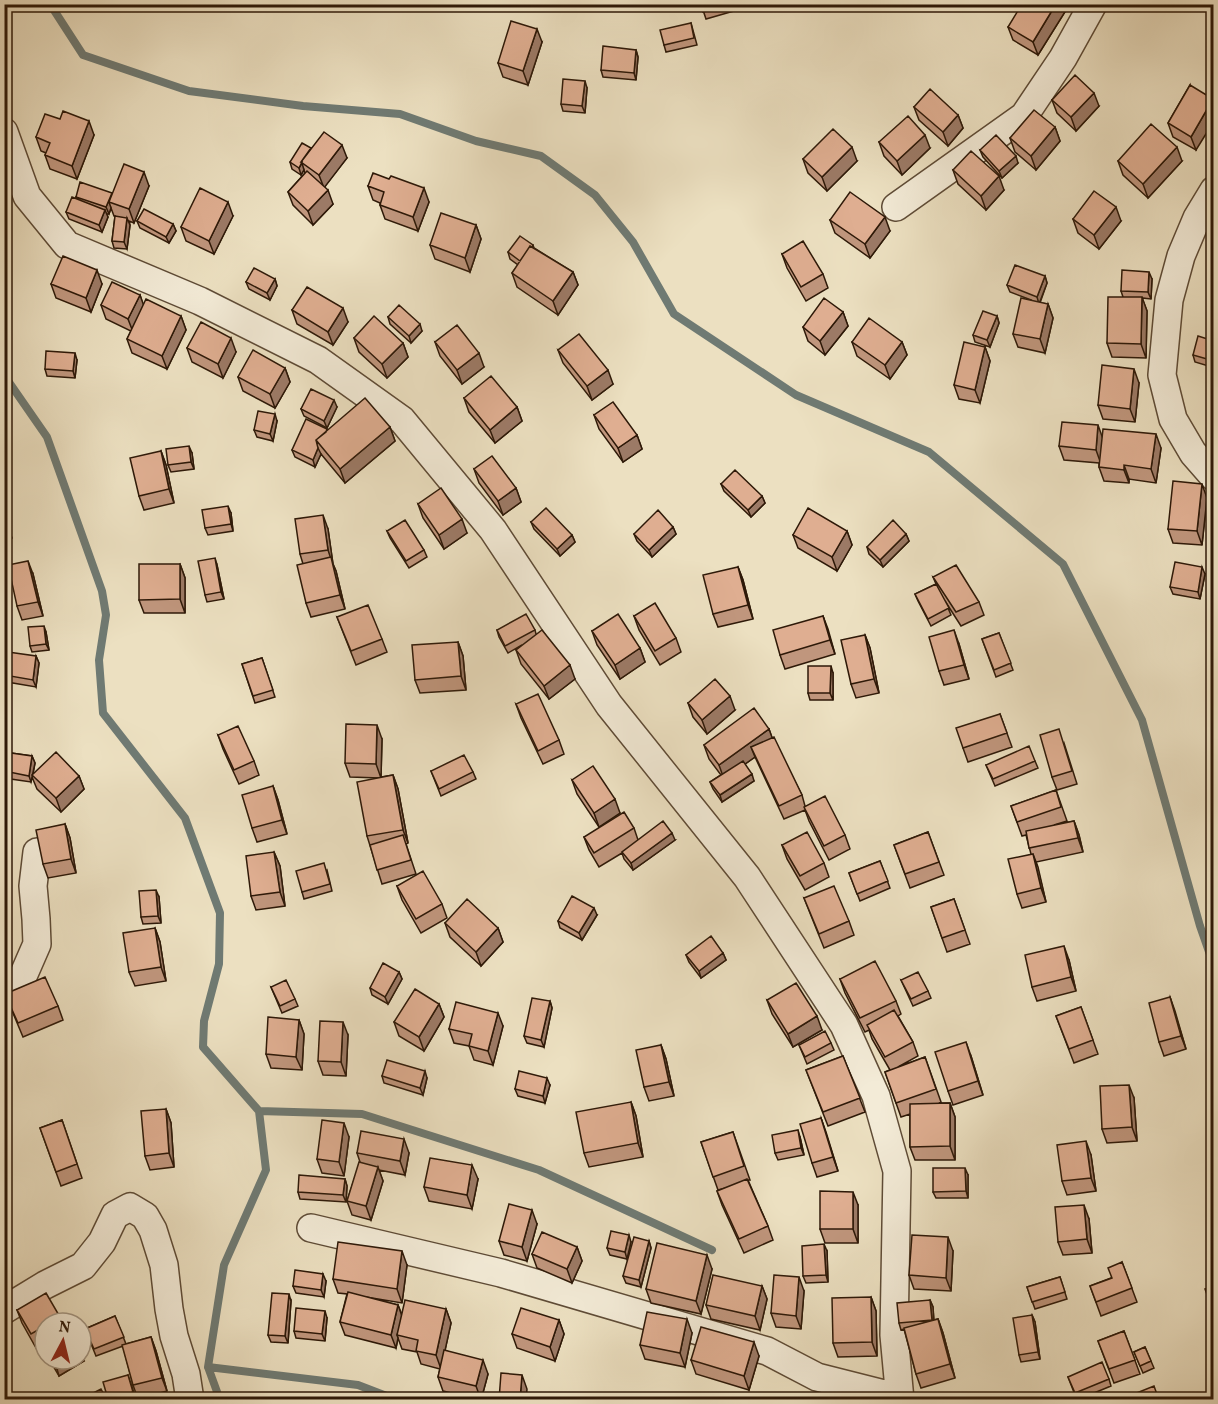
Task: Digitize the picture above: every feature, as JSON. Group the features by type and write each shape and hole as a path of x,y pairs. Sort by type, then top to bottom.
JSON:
{"street":[{"path":"897,207 1024,116 1063,58 1093,4"},
{"path":"4,132 27,196 67,245 200,301 318,360 402,420 493,530 609,705 747,878 844,1025 876,1096 897,1171 894,1335 900,1399 817,1377 767,1351 512,1276 311,1228"},
{"path":"1214,190 1197,218 1181,256 1169,300 1162,375 1173,419 1192,453 1214,477"},
{"path":"4,997 20,983 37,944 33,886 37,852"},
{"path":"4,1310 45,1285 83,1266 102,1242 115,1215 130,1208 144,1216 156,1239 164,1265 174,1336 186,1374 190,1400"}],"building":[{"path":"701,4 731,4 703,12"},
{"path":"1022,4 1056,4 1033,42 1008,27"},
{"path":"511,21 537,29 523,71 498,63"},
{"path":"691,23 694,38 664,45 660,30"},
{"path":"603,46 636,50 634,73 601,70"},
{"path":"1075,75 1094,93 1071,117 1052,100"},
{"path":"563,79 585,81 582,106 561,104"},
{"path":"1190,85 1213,99 1191,137 1168,123"},
{"path":"930,89 958,115 943,132 914,107"},
{"path":"1034,110 1055,127 1031,156 1010,138"},
{"path":"63,111 89,121 72,166 45,155 50,143 36,137 45,114 60,119"},
{"path":"908,116 925,135 897,161 879,142"},
{"path":"1151,124 1177,147 1143,184 1118,161"},
{"path":"833,129 852,147 822,177 803,159"},
{"path":"324,132 342,145 319,175 301,162"},
{"path":"996,135 1016,156 999,171 980,150"},
{"path":"302,143 311,148 299,168 290,162"},
{"path":"971,151 999,176 981,196 953,170"},
{"path":"124,164 144,172 129,209 109,202"},
{"path":"307,171 328,190 308,211 288,192"},
{"path":"373,173 389,179 391,176 424,188 413,217 380,205 384,192 368,186"},
{"path":"80,182 112,193 106,207 76,197"},
{"path":"200,188 228,202 209,241 181,227"},
{"path":"1094,191 1116,207 1094,235 1073,219"},
{"path":"850,192 885,217 865,244 830,220"},
{"path":"72,197 105,210 99,225 66,212"},
{"path":"144,209 173,224 166,237 137,221"},
{"path":"441,213 476,225 465,258 430,245"},
{"path":"115,216 127,218 124,242 112,241"},
{"path":"520,236 533,245 520,261 508,252"},
{"path":"803,241 823,274 801,287 782,254"},
{"path":"530,246 573,272 553,301 512,273"},
{"path":"63,256 97,270 86,298 51,284"},
{"path":"1015,265 1045,276 1037,297 1007,285"},
{"path":"254,268 275,279 267,293 246,282"},
{"path":"1122,270 1149,272 1148,292 1121,291"},
{"path":"112,282 140,295 128,319 101,305"},
{"path":"307,287 343,308 328,332 292,310"},
{"path":"1108,297 1142,297 1141,344 1107,343"},
{"path":"824,298 843,312 820,341 803,327"},
{"path":"1021,298 1048,304 1040,339 1013,334"},
{"path":"146,299 181,316 162,356 127,339"},
{"path":"399,305 420,324 409,336 388,317"},
{"path":"983,311 997,316 987,340 973,335"},
{"path":"374,316 403,343 382,364 354,338"},
{"path":"869,318 902,342 885,365 852,342"},
{"path":"201,322 231,338 218,364 187,348"},
{"path":"457,325 479,353 457,370 435,342"},
{"path":"579,334 608,370 587,386 558,350"},
{"path":"1198,336 1214,341 1214,361 1193,355"},
{"path":"964,342 985,347 975,390 954,385"},
{"path":"253,350 285,368 270,394 238,377"},
{"path":"46,351 75,353 73,371 45,369"},
{"path":"1102,365 1134,369 1130,409 1098,405"},
{"path":"1212,365 1214,366 1214,405 1207,404"},
{"path":"491,376 517,407 490,430 464,398"},
{"path":"311,389 334,400 324,421 301,409"},
{"path":"365,398 390,427 340,469 316,440"},
{"path":"613,402 637,435 618,448 594,415"},
{"path":"258,411 275,414 270,434 254,430"},
{"path":"306,419 327,429 316,440 318,448 313,460 292,450"},
{"path":"1062,422 1098,425 1096,450 1059,446"},
{"path":"1103,429 1156,434 1151,469 1124,465 1124,470 1099,467"},
{"path":"189,446 191,462 168,465 166,449"},
{"path":"161,451 169,489 139,496 130,458"},
{"path":"492,456 516,488 498,501 474,469"},
{"path":"735,470 762,496 748,510 721,484"},
{"path":"1173,481 1202,484 1197,531 1168,529"},
{"path":"441,488 462,519 439,535 418,504"},
{"path":"228,506 231,524 205,528 202,510"},
{"path":"546,508 572,535 557,549 531,522"},
{"path":"808,508 847,531 832,557 793,535"},
{"path":"658,510 673,527 649,550 634,534"},
{"path":"323,515 328,550 300,554 295,519"},
{"path":"405,520 424,550 406,561 387,531"},
{"path":"893,520 906,534 880,560 867,547"},
{"path":"331,557 340,595 306,603 297,565"},
{"path":"215,558 221,592 205,595 198,561"},
{"path":"28,561 38,602 17,606 8,565"},
{"path":"1175,562 1202,567 1198,592 1170,587"},
{"path":"139,564 180,564 180,599 139,600"},
{"path":"956,565 979,602 956,612 933,577"},
{"path":"738,567 748,605 713,614 703,575"},
{"path":"936,584 949,608 928,619 915,594"},
{"path":"655,603 676,638 655,651 634,616"},
{"path":"368,605 382,639 351,651 337,617"},
{"path":"526,614 535,630 505,646 497,630"},
{"path":"618,614 640,648 615,665 592,631"},
{"path":"823,616 830,640 780,655 773,630"},
{"path":"44,626 46,644 30,646 28,627"},
{"path":"542,630 570,665 544,686 516,650"},
{"path":"954,630 964,665 939,671 929,637"},
{"path":"999,633 1011,663 994,670 982,639"},
{"path":"865,635 874,679 851,684 841,640"},
{"path":"458,642 461,676 415,680 412,645"},
{"path":"8,652 36,656 33,680 4,675"},
{"path":"262,658 273,690 253,696 242,664"},
{"path":"808,666 831,666 830,693 808,693"},
{"path":"715,679 730,696 702,720 688,703"},
{"path":"538,694 559,740 538,751 516,704"},
{"path":"754,708 769,729 719,765 704,745"},
{"path":"1000,714 1007,733 963,748 956,728"},
{"path":"346,724 377,725 376,764 345,763"},
{"path":"238,726 254,761 234,770 218,735"},
{"path":"1059,729 1072,771 1052,777 1040,735"},
{"path":"774,737 802,795 779,806 751,747"},
{"path":"1029,746 1035,761 993,779 986,765"},
{"path":"4,752 32,756 29,776 4,771"},
{"path":"56,752 79,776 56,798 32,775"},
{"path":"464,755 473,772 439,789 431,771"},
{"path":"743,761 752,774 720,795 710,782"},
{"path":"593,766 615,799 594,813 572,780"},
{"path":"393,775 403,830 367,836 357,782"},
{"path":"273,786 282,820 252,828 242,795"},
{"path":"1056,790 1061,807 1017,822 1011,806"},
{"path":"825,796 845,835 824,846 804,807"},
{"path":"624,812 634,828 594,853 584,837"},
{"path":"663,821 672,833 631,863 622,852"},
{"path":"1074,821 1078,838 1029,848 1026,831"},
{"path":"65,824 71,859 43,864 36,830"},
{"path":"807,832 824,863 800,876 782,845"},
{"path":"928,832 939,862 905,874 894,845"},
{"path":"403,835 411,860 377,870 370,845"},
{"path":"274,852 280,892 251,896 246,856"},
{"path":"1033,854 1041,888 1017,894 1008,859"},
{"path":"880,861 888,881 857,894 849,873"},
{"path":"324,863 330,884 302,892 296,871"},
{"path":"423,871 442,904 416,919 397,886"},
{"path":"834,886 849,921 819,934 804,898"},
{"path":"156,890 158,916 141,917 139,891"},
{"path":"572,896 594,908 579,933 558,921"},
{"path":"467,899 498,928 476,952 445,923"},
{"path":"954,899 965,930 942,938 931,907"},
{"path":"155,928 161,967 129,972 123,933"},
{"path":"711,936 723,953 699,971 686,955"},
{"path":"1064,946 1071,977 1032,987 1025,955"},
{"path":"875,961 896,1001 860,1018 840,979"},
{"path":"383,963 399,972 385,997 370,988"},
{"path":"918,972 928,991 911,999 901,980"},
{"path":"45,977 58,1006 18,1023 5,994"},
{"path":"286,980 295,999 280,1006 271,987"},
{"path":"796,983 817,1016 788,1034 767,1000"},
{"path":"415,989 439,1004 419,1037 394,1022"},
{"path":"1170,997 1181,1036 1159,1042 1149,1003"},
{"path":"532,998 550,1001 541,1040 524,1036"},
{"path":"456,1002 498,1013 488,1051 469,1046 472,1034 449,1029"},
{"path":"1081,1007 1093,1040 1069,1049 1056,1016"},
{"path":"894,1010 913,1042 885,1057 867,1025"},
{"path":"268,1017 299,1020 296,1057 266,1054"},
{"path":"320,1021 343,1022 341,1062 318,1061"},
{"path":"825,1031 831,1043 805,1057 799,1045"},
{"path":"966,1042 978,1081 948,1091 935,1052"},
{"path":"661,1045 669,1082 644,1087 636,1050"},
{"path":"843,1056 860,1098 823,1112 806,1070"},
{"path":"925,1057 936,1089 896,1103 885,1072"},
{"path":"387,1060 425,1071 420,1088 382,1076"},
{"path":"519,1071 547,1078 543,1096 515,1089"},
{"path":"1129,1085 1132,1127 1102,1129 1100,1086"},
{"path":"631,1102 638,1143 584,1153 576,1112"},
{"path":"950,1103 950,1146 910,1147 910,1104"},
{"path":"166,1109 169,1153 145,1156 141,1111"},
{"path":"821,1118 833,1157 812,1163 800,1124"},
{"path":"62,1120 77,1164 56,1172 40,1128"},
{"path":"322,1120 344,1123 339,1162 317,1159"},
{"path":"798,1130 801,1148 775,1153 772,1135"},
{"path":"361,1131 404,1139 400,1161 357,1153"},
{"path":"733,1132 744,1166 713,1177 701,1142"},
{"path":"1086,1141 1091,1178 1062,1181 1057,1145"},
{"path":"430,1158 472,1165 467,1195 424,1187"},
{"path":"359,1162 378,1167 366,1206 347,1201"},
{"path":"933,1168 965,1168 966,1191 933,1192"},
{"path":"299,1175 345,1179 343,1195 298,1192"},
{"path":"747,1179 768,1226 739,1239 717,1191"},
{"path":"820,1191 853,1192 853,1229 820,1229"},
{"path":"1214,1192 1214,1211 1207,1195"},
{"path":"509,1204 532,1210 522,1247 499,1241"},
{"path":"1084,1205 1087,1239 1058,1242 1055,1207"},
{"path":"611,1231 629,1235 625,1252 607,1248"},
{"path":"542,1232 577,1247 567,1269 532,1254"},
{"path":"912,1235 948,1237 946,1278 909,1275"},
{"path":"634,1237 649,1241 639,1280 623,1276"},
{"path":"338,1242 402,1251 397,1289 333,1279"},
{"path":"657,1243 707,1255 696,1301 646,1289"},
{"path":"824,1244 826,1275 803,1276 802,1246"},
{"path":"1122,1262 1132,1288 1096,1302 1090,1286 1112,1278 1108,1268"},
{"path":"295,1270 323,1274 321,1290 293,1286"},
{"path":"713,1275 762,1286 755,1316 706,1305"},
{"path":"774,1275 799,1277 796,1316 771,1313"},
{"path":"1060,1277 1065,1292 1032,1302 1027,1287"},
{"path":"1214,1286 1214,1314 1205,1289"},
{"path":"348,1292 398,1305 391,1335 340,1322"},
{"path":"46,1293 56,1311 33,1311 33,1333 31,1334 17,1310"},
{"path":"272,1293 289,1294 285,1336 268,1335"},
{"path":"871,1297 872,1342 833,1343 832,1298"},
{"path":"405,1300 446,1309 436,1355 416,1351 418,1340 397,1335"},
{"path":"930,1300 932,1320 899,1323 897,1303"},
{"path":"296,1308 325,1311 322,1334 294,1331"},
{"path":"521,1308 559,1320 550,1347 512,1334"},
{"path":"647,1312 687,1319 680,1353 640,1345"},
{"path":"1032,1315 1038,1352 1019,1355 1013,1318"},
{"path":"115,1316 124,1337 94,1349 93,1326"},
{"path":"938,1319 950,1364 916,1374 904,1328"},
{"path":"701,1327 754,1342 744,1376 691,1360"},
{"path":"1124,1331 1135,1360 1109,1369 1098,1341"},
{"path":"151,1337 162,1378 133,1385 122,1345"},
{"path":"1145,1347 1151,1361 1140,1366 1134,1352"},
{"path":"444,1350 483,1360 476,1386 438,1377"},
{"path":"1102,1362 1109,1379 1075,1393 1068,1377"},
{"path":"501,1373 522,1375 520,1400 499,1400"},
{"path":"128,1375 133,1392 108,1399 103,1382"},
{"path":"1154,1386 1159,1400 1124,1400 1124,1398"},
{"path":"101,1389 107,1400 94,1400 91,1394"}],"waterway":[{"path":"50,4 83,55 189,91 303,106 400,114 476,141 541,156 595,195 633,242 674,314 796,395 929,452 1063,564 1142,720 1200,926 1214,966"},
{"path":"4,375 47,437 102,591 106,615 99,660 103,713 185,818 220,913 219,964 204,1021 203,1047 259,1111 266,1170 224,1265 208,1367 220,1400"},
{"path":"259,1111 362,1114 539,1170 712,1250"},
{"path":"208,1367 358,1385 397,1400"}]}
